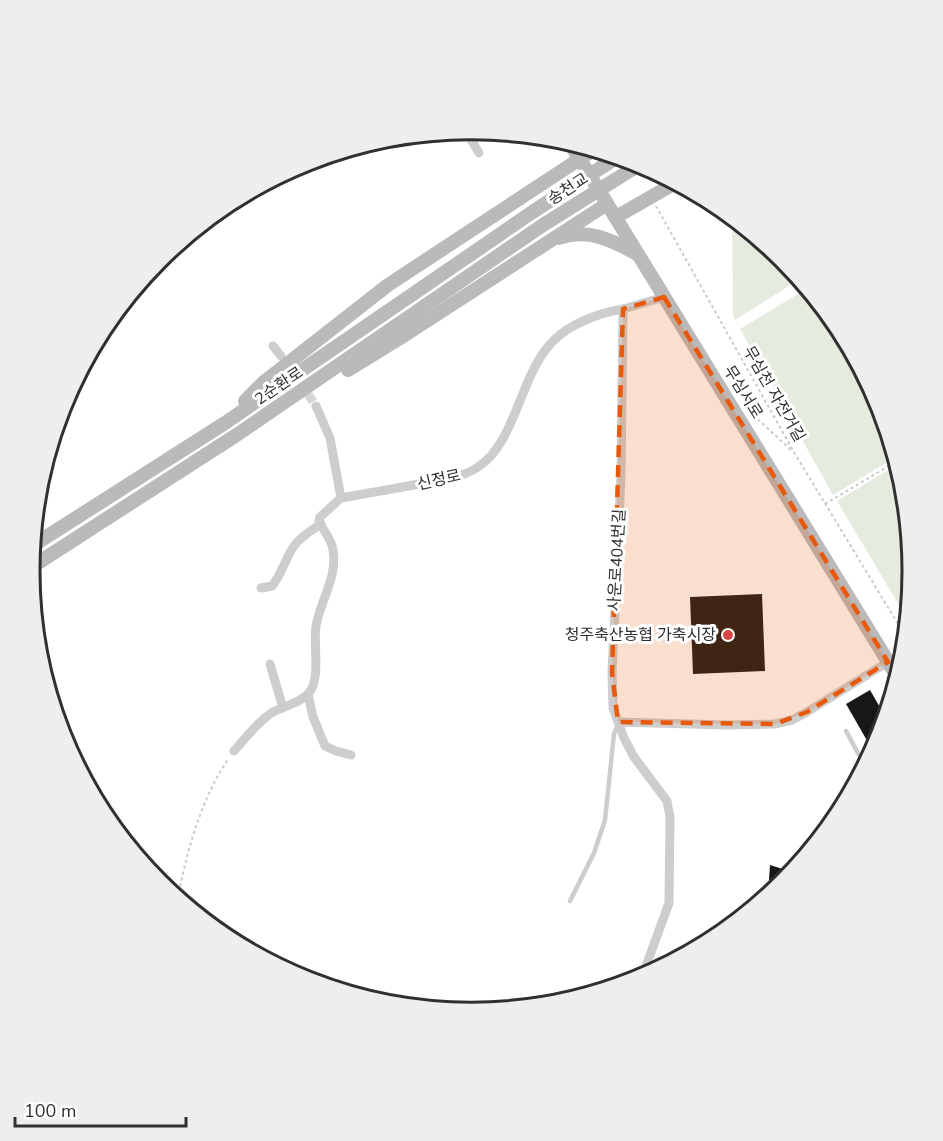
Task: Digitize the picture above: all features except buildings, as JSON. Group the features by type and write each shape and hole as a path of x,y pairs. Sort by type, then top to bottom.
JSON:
{"street":[{"path":"471,140 479,153"},
{"name":"무심서로","path":"575,152 891,667"},
{"path":"225,423 264,382 388,285 586,155"},
{"name":"송천교","path":"534,211 610,162"},
{"name":"송천교","path":"543,225 631,170"},
{"path":"616,217 668,187"},
{"path":"530,193 550,192 561,198 569,213 567,229"},
{"path":"205,456 240,443 339,375 607,204"},
{"name":"2순환로","path":"41,540 225,423 534,211"},
{"name":"2순환로","path":"40,561 205,456 543,225"},
{"path":"546,243 567,235 596,235 638,255"},
{"path":"623,309 664,297"},
{"name":"신정로","path":"341,498 453,478 480,466 491,457 502,441 538,361 552,342 565,331 584,321 610,311 623,309"},
{"name":"사운로404번길","path":"623,309 621,475 612,673 613,708 634,757 667,801 670,817 669,903 647,964"},
{"path":"273,346 281,356"},
{"path":"316,406 330,438 341,498 320,517 333,550 333,566 329,586 316,623 314,679 308,695 316,726 325,746 351,755"},
{"path":"261,588 272,586 280,576 294,546 321,524"},
{"path":"618,722 775,724 792,720 807,712 888,662"},
{"path":"270,664 283,708"},
{"path":"234,751 255,726 272,712 308,695"}],"lane":[{"path":"570,901 594,854 604,820 614,734 618,722"},
{"path":"846,731 860,757"}],"path":[{"name":"무심천 자전거길","path":"654,203 795,454 899,626"},
{"path":"743,404 795,454"},
{"path":"825,504 889,466"},
{"path":"180,888 193,836 207,799 217,775 234,751"}],"highlighted area":[{"path":"664,297 888,662 807,712 775,724 618,722 612,673 623,309"}],"shaded area":[{"path":"732,228 756,246 793,283 735,320 733,316"},
{"path":"801,292 830,331 858,380 880,432 889,461 833,495 740,329"},
{"path":"890,469 902,542 901,608 837,501"}],"tunnel":[{"path":"293,372 316,406"}],"place":[{"name":"청주축산농협 가축시장","path":"728,635"}]}
